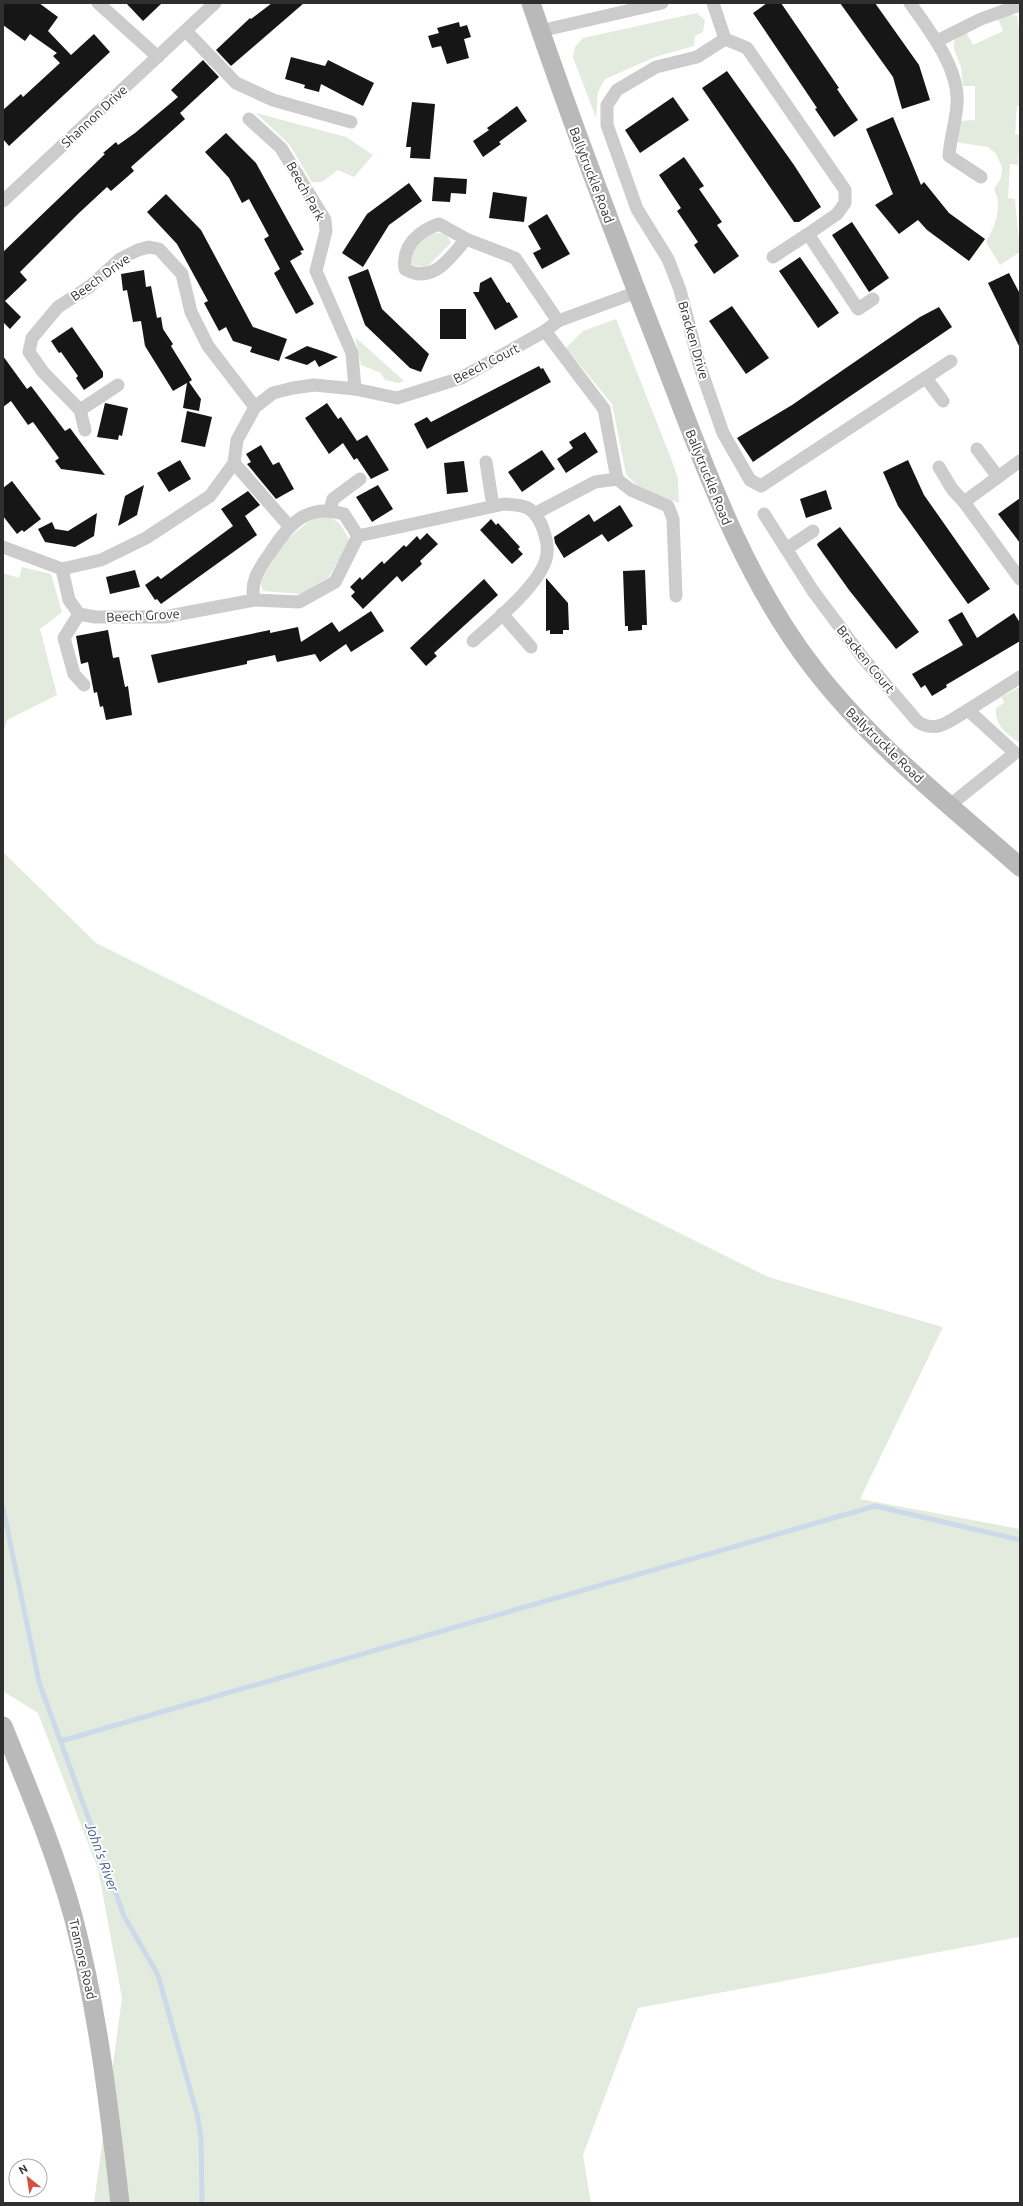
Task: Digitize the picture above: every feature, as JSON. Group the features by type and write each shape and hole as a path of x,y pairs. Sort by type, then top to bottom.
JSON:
{"street":[{"path":"98,3 158,57"},
{"name":"Shannon Drive","path":"3,201 215,3"},
{"name":"Ballytruckle Road","path":"531,3 573,125 636,292 720,506 744,559 773,610 815,670 850,712 891,753 1020,867"},
{"path":"540,31 662,3"},
{"path":"713,3 725,39 747,48 845,190 845,203 837,214 773,257"},
{"path":"910,3 937,41 956,82 958,103 949,141 948,156 981,177"},
{"path":"937,41 981,19 1020,5"},
{"path":"186,31 236,83 273,100 352,122"},
{"name":"Bracken Drive","path":"725,39 697,58 656,67 618,90 607,105 607,125 637,209 668,259 680,290 700,367 723,433 750,480 761,486 951,361"},
{"name":"Beech Park","path":"249,119 281,148 325,220 326,230 316,271 352,353 355,390"},
{"path":"466,238 446,262 430,274 415,275 405,269 404,259 410,243 424,229 439,224 466,238 515,258 558,321"},
{"path":"808,234 858,309 873,299"},
{"name":"Beech Drive","path":"80,410 43,372 29,352 32,338 58,307 90,287 120,259 138,250 149,247 159,249 182,274 191,312 208,346 254,407"},
{"name":"Beech Court","path":"355,390 397,398 461,378 545,331 558,321 636,292"},
{"path":"545,331 604,409 617,479 632,490 668,506 673,519 676,596"},
{"path":"926,378 943,401"},
{"path":"85,430 80,410 118,385"},
{"path":"3,547 62,569 101,560 146,538 210,496 234,462 237,440 254,407 273,393 314,385 355,390"},
{"path":"977,449 998,477"},
{"path":"964,502 1020,461"},
{"path":"234,462 289,526"},
{"path":"486,462 493,506"},
{"path":"940,467 952,489 964,502 1020,579"},
{"path":"330,510 333,499 360,479"},
{"path":"536,513 595,482 617,479"},
{"path":"254,600 251,590 254,577 289,526 306,515 330,510 344,514 358,536 493,506 504,504 523,505 536,513 545,534 548,554 536,581 473,641"},
{"name":"Bracken Court","path":"764,514 813,591 863,658 918,722 927,728 938,727 1020,677"},
{"path":"786,549 813,531"},
{"name":"Beech Grove","path":"79,614 95,617 164,617 254,600 300,602 335,582 358,536"},
{"path":"62,569 69,600 79,614 64,638 74,674 84,685"},
{"path":"502,614 531,647"},
{"path":"950,805 1015,753 968,710"},
{"name":"Tramore Road","path":"3,1726 55,1862 80,1942 102,2056 120,2203"}],"shaded area":[{"path":"697,13 705,20 703,32 695,36 694,46 655,57 605,79 598,92 596,118 573,57 575,47 583,38"},
{"path":"1008,14 1017,16 1020,35 1020,106 1017,106 1015,134 1020,135 1018,165 1010,164 1008,198 1015,199 1020,252 1000,265 986,242 997,216 998,203 994,189 1001,178 1002,167 996,154 988,147 955,142 961,121 975,120 975,86 963,86 961,67 955,51 954,43 956,39 966,32 973,45 1003,31 998,19"},
{"path":"256,113 346,137 373,155 354,177 338,170 322,182 312,182 289,144"},
{"path":"433,232 447,235 451,243 426,268 410,264 417,245 420,241"},
{"path":"616,319 672,461 678,479 679,503 637,486 626,474 612,404 566,348 583,331"},
{"path":"355,337 404,381 399,383 385,380 381,373 361,365"},
{"path":"330,516 341,525 350,541 328,578 300,594 263,591 260,582 285,541 312,519"},
{"path":"22,567 51,574 62,612 40,629 57,695 7,720 3,733 3,573 19,578"},
{"path":"1020,687 1020,743 1010,736 999,724 996,708 1004,703 1001,697"},
{"path":"3,852 96,943 768,1277 943,1327 860,1499 1020,1529 1020,1937 638,2008 583,2155 591,2203 94,2203 122,1998 98,1869 38,1713 3,1691"}],"building":[{"path":"3,3 39,3 58,17 48,31 71,55 94,34 110,52 9,146 3,139 3,110 21,94 23,97 60,63 53,56 57,53 30,34 25,41 3,25"},
{"path":"126,3 162,3 143,21"},
{"path":"272,3 304,3 231,66 216,50 250,18 251,19"},
{"path":"767,3 781,3 839,88 837,89 858,120 834,137 815,109 817,108 753,13"},
{"path":"840,3 875,3 919,65 930,100 902,109 893,77"},
{"path":"459,22 460,27 467,25 471,37 464,39 469,58 447,64 441,46 432,48 428,36 439,33 437,28"},
{"path":"291,57 325,66 328,60 374,83 363,106 321,84 319,92 304,88 305,85 285,79"},
{"path":"203,60 219,77 180,113 185,119 131,167 134,171 111,191 107,187 20,272 27,280 5,301 21,317 10,329 3,322 3,252 105,154 103,153 116,142 118,145 135,133 178,97 171,90"},
{"path":"727,71 794,165 821,207 799,222 794,222 702,88"},
{"path":"673,97 689,120 640,153 625,130"},
{"path":"412,102 435,104 430,159 410,158 411,147 406,147"},
{"path":"517,106 527,121 499,142 501,144 483,157 473,141 489,130 487,128"},
{"path":"893,117 921,185 924,182 949,213 985,239 969,261 927,230 918,220 899,234 875,205 893,194 866,129"},
{"path":"226,133 256,163 304,250 300,251 302,254 290,261 314,304 296,314 274,273 280,269 264,239 269,236 249,199 242,203 229,178 205,152"},
{"path":"684,157 704,186 699,189 722,222 717,225 739,256 714,274 694,245 698,242 677,211 681,208 659,175"},
{"path":"434,177 467,179 466,194 451,193 450,202 432,201"},
{"path":"409,183 422,201 389,225 363,267 342,253 367,214"},
{"path":"493,192 527,197 524,222 489,218"},
{"path":"166,194 201,230 253,327 287,339 279,361 250,352 252,347 233,341 226,327 219,331 204,303 208,301 177,244 147,212"},
{"path":"547,214 570,254 542,269 533,253 541,249 528,226"},
{"path":"852,222 889,278 869,292 832,235"},
{"path":"800,257 839,313 818,328 779,271"},
{"path":"368,269 382,309 429,354 421,372 410,368 365,325 348,277"},
{"path":"144,270 146,287 151,286 157,318 161,317 163,329 173,344 171,346 192,380 189,382 201,399 199,411 183,408 187,383 173,391 145,346 141,321 133,322 127,290 123,291 121,274"},
{"path":"1009,273 1020,294 1020,348 988,283"},
{"path":"491,277 507,303 509,302 518,317 495,330 473,292 479,292 480,283"},
{"path":"732,306 769,358 746,374 709,321"},
{"path":"939,307 952,327 753,462 737,438 792,405 920,317"},
{"path":"440,309 466,309 466,339 440,339"},
{"path":"72,327 103,372 103,377 84,390 76,378 78,376 51,341"},
{"path":"307,346 338,357 319,367 315,360 307,365 284,358"},
{"path":"3,356 27,389 31,386 65,431 70,428 105,475 61,469 55,461 59,458 33,422 28,425 11,401 3,407"},
{"path":"539,366 541,369 543,368 551,382 427,449 414,424 427,417 431,422"},
{"path":"105,403 128,408 122,436 119,435 118,440 97,437"},
{"path":"327,403 338,419 341,417 357,441 367,435 389,470 371,479 357,458 354,460 343,443 329,454 305,418"},
{"path":"187,411 212,417 205,447 181,442"},
{"path":"585,432 598,452 566,473 557,459 573,448 569,442"},
{"path":"261,445 273,465 279,462 294,489 276,499 247,464 251,462 246,454"},
{"path":"542,450 555,469 522,492 508,472"},
{"path":"180,460 191,479 169,492 157,473"},
{"path":"908,460 924,495 990,589 968,604 898,506 883,472"},
{"path":"464,461 468,492 447,494 444,463"},
{"path":"12,481 41,519 24,532 22,530 17,534 3,516 3,488"},
{"path":"144,485 137,515 118,526 125,496"},
{"path":"378,485 393,509 372,522 356,497"},
{"path":"826,490 832,509 806,518 800,499"},
{"path":"248,491 260,505 245,516 257,535 161,604 157,599 155,600 145,585 158,576 161,579 233,526 221,509"},
{"path":"1020,498 1020,543 998,514"},
{"path":"620,505 633,526 608,542 602,534 564,558 555,543 554,537 589,514 594,522"},
{"path":"97,513 94,536 75,547 45,542 38,529 52,522 55,529 68,531"},
{"path":"491,519 496,525 498,523 520,547 518,549 523,554 512,564 480,530"},
{"path":"840,527 919,632 896,649 849,590 817,545"},
{"path":"427,533 438,544 420,561 422,564 402,582 397,576 363,609 351,596 355,592 350,587 360,577 362,580 382,561 384,564 404,545 406,547 417,536 420,540"},
{"path":"135,570 140,587 110,594 106,577"},
{"path":"645,570 647,625 642,625 642,630 628,631 628,626 625,626 623,571"},
{"path":"546,578 568,603 569,630 563,630 563,634 550,634 550,630 546,631"},
{"path":"484,579 498,595 434,653 437,656 426,666 410,648"},
{"path":"371,611 384,631 351,652 346,644 320,662 315,654 277,662 275,655 247,661 247,664 158,683 151,655 270,630 270,633 298,627 301,642 332,622 339,632"},
{"path":"962,612 977,638 1014,613 1020,623 1020,641 946,685 947,687 932,696 925,685 921,688 912,674 963,645 948,620"},
{"path":"108,630 113,658 119,657 125,687 128,686 132,715 106,720 103,706 100,707 97,692 94,693 88,662 81,664 76,636"}],"waterway":[{"path":"61,1741 875,1506 1020,1540"},
{"name":"John's River","path":"3,1508 39,1682 124,1916 158,1975 197,2114 201,2136 202,2203"}]}
